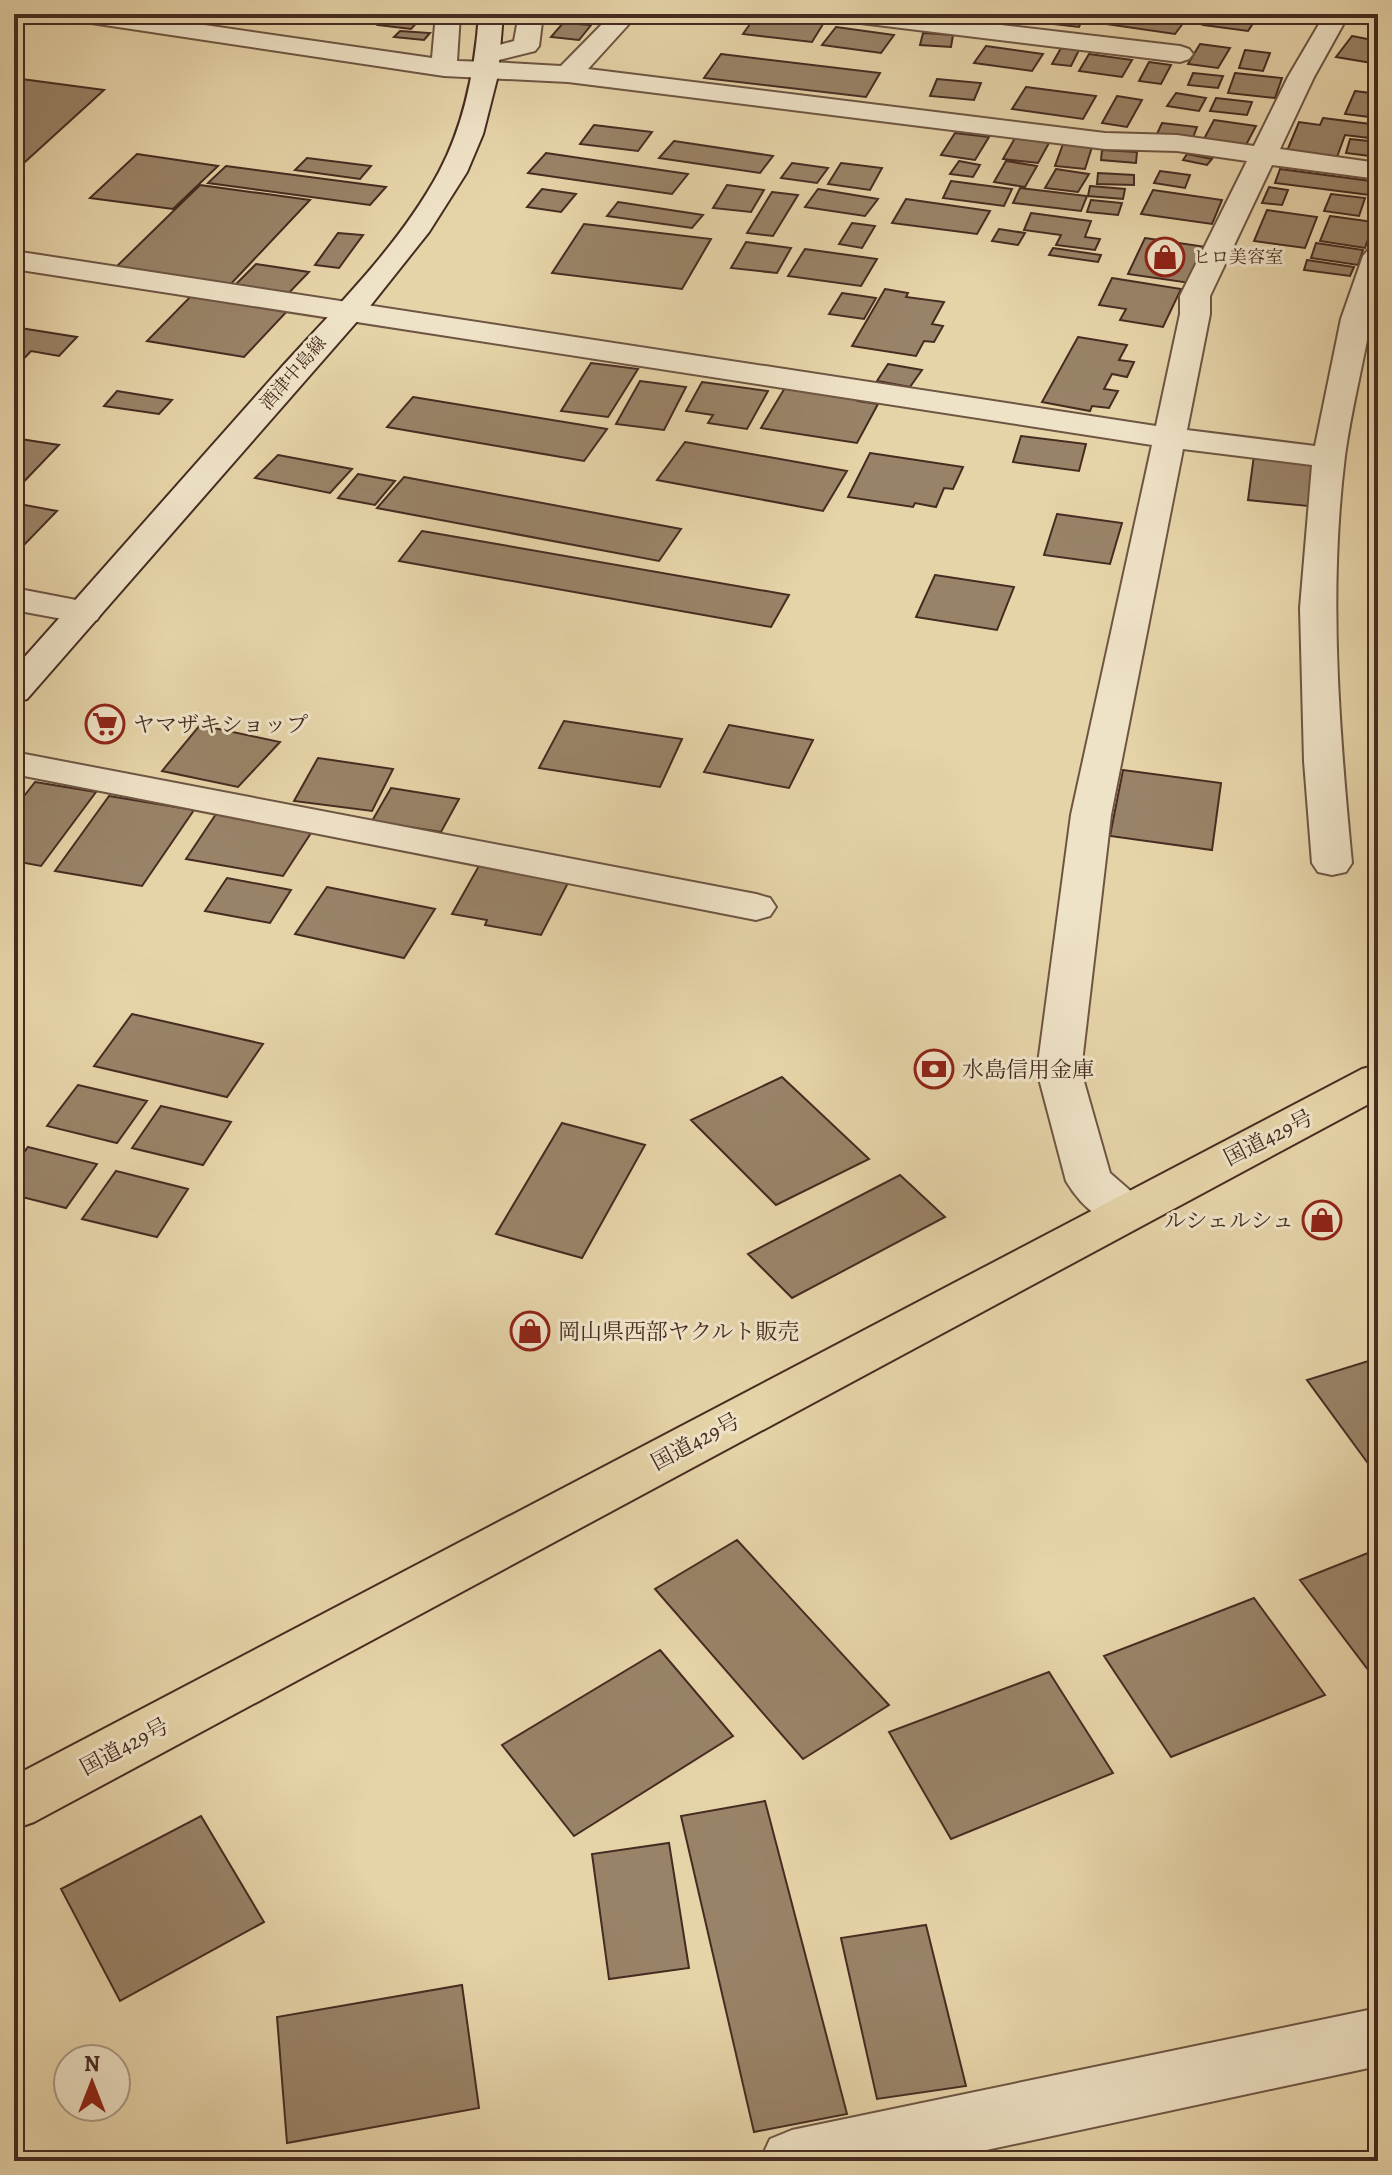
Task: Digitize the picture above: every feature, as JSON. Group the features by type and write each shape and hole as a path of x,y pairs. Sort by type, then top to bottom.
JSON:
{"highway":[{"name":"国道429号","path":"14,1804 1378,1080"}],"street":[{"path":"78,14 444,68 488,63 1105,141 1177,143 1378,171"},
{"path":"444,68 448,14"},
{"name":"酒津中島線","path":"14,691 346,313 424,219 453,172 476,120 488,63 491,14"},
{"path":"488,63 526,46 531,14"},
{"path":"568,74 626,14"},
{"path":"844,14 1180,54"},
{"path":"1125,1212 1089,1181 1059,1071 1091,815 1195,314 1195,296 1301,77 1337,14"},
{"path":"1332,863 1323,761 1318,608 1329,457 1356,319 1378,256"},
{"path":"14,260 1169,438 1329,457"},
{"path":"14,599 84,612"},
{"path":"14,763 756,907"},
{"path":"792,2161 1378,2037"}],"building":[{"path":"274,14 358,14 348,24"},
{"path":"389,14 422,17 411,29 378,25"},
{"path":"661,14 732,14 726,24 659,17"},
{"path":"1002,14 1085,14 1079,27 1000,18"},
{"path":"1105,14 1190,14 1175,34 1099,23"},
{"path":"1263,14 1318,14 1314,23"},
{"path":"1209,16 1254,22 1248,31 1203,25"},
{"path":"755,17 823,24 812,42 743,34"},
{"path":"563,23 591,25 579,40 551,37"},
{"path":"836,27 894,35 881,53 822,45"},
{"path":"400,31 430,33 424,40 394,37"},
{"path":"923,33 953,35 951,47 920,45"},
{"path":"1352,36 1378,41 1378,64 1336,57"},
{"path":"1200,44 1230,48 1218,68 1188,64"},
{"path":"986,46 1043,54 1032,71 974,63"},
{"path":"1061,48 1079,50 1071,66 1052,64"},
{"path":"1245,50 1270,53 1263,71 1239,68"},
{"path":"721,54 880,73 866,97 704,78"},
{"path":"1089,54 1132,60 1122,77 1079,71"},
{"path":"1149,62 1171,65 1161,84 1139,81"},
{"path":"1193,73 1223,76 1218,88 1188,85"},
{"path":"1235,73 1282,78 1275,98 1228,93"},
{"path":"14,78 104,90 14,172"},
{"path":"937,79 981,83 974,100 930,96"},
{"path":"1026,87 1096,96 1083,119 1012,109"},
{"path":"1355,91 1378,94 1378,118 1345,114"},
{"path":"1176,93 1206,98 1199,111 1167,106"},
{"path":"1117,96 1142,100 1127,127 1102,123"},
{"path":"1216,98 1252,102 1247,115 1210,111"},
{"path":"1323,118 1378,125 1378,139 1345,135 1337,157 1287,151 1299,122 1320,125"},
{"path":"1214,120 1256,126 1246,145 1204,139"},
{"path":"1162,123 1197,127 1192,140 1156,136"},
{"path":"594,125 652,132 638,151 580,144"},
{"path":"955,133 989,137 975,160 941,155"},
{"path":"1015,138 1049,143 1038,163 1003,159"},
{"path":"1350,139 1378,142 1378,157 1346,153"},
{"path":"674,141 773,156 760,173 659,158"},
{"path":"1063,144 1092,147 1085,169 1055,166"},
{"path":"1102,150 1137,152 1136,163 1101,160"},
{"path":"546,153 688,174 672,194 528,173"},
{"path":"137,154 218,166 173,209 90,198"},
{"path":"1187,154 1212,159 1207,165 1183,160"},
{"path":"307,158 371,166 360,179 295,170"},
{"path":"959,161 980,165 973,177 950,174"},
{"path":"1006,161 1037,166 1025,187 994,182"},
{"path":"792,163 828,168 817,183 781,178"},
{"path":"841,163 882,168 870,190 828,184"},
{"path":"226,166 386,187 370,205 208,183"},
{"path":"1056,169 1089,174 1078,192 1045,188"},
{"path":"1280,169 1378,182 1378,196 1275,183"},
{"path":"1160,171 1190,175 1185,188 1154,183"},
{"path":"1098,173 1134,175 1134,185 1097,184"},
{"path":"951,181 1012,189 1004,206 943,198"},
{"path":"200,185 310,200 228,287 113,270"},
{"path":"727,185 764,190 751,212 713,208"},
{"path":"1090,186 1125,189 1123,199 1088,196"},
{"path":"1269,187 1288,190 1282,205 1262,203"},
{"path":"1020,188 1087,196 1081,211 1013,203"},
{"path":"542,189 576,194 561,212 527,207"},
{"path":"818,189 878,199 865,216 805,207"},
{"path":"1153,190 1222,200 1212,224 1141,214"},
{"path":"772,192 798,195 773,236 747,233"},
{"path":"1331,194 1365,198 1359,216 1324,211"},
{"path":"906,199 990,211 977,234 892,223"},
{"path":"1091,200 1122,203 1118,215 1087,212"},
{"path":"618,202 703,215 692,228 607,216"},
{"path":"1267,210 1317,217 1305,248 1254,241"},
{"path":"1031,213 1091,221 1085,237 1100,239 1095,250 1056,245 1061,235 1024,230"},
{"path":"1330,216 1374,222 1365,248 1320,241"},
{"path":"852,223 875,226 862,248 839,244"},
{"path":"584,224 711,239 682,289 552,273"},
{"path":"999,229 1025,233 1018,245 992,241"},
{"path":"338,233 363,235 339,268 315,265"},
{"path":"1145,238 1206,247 1190,283 1128,274"},
{"path":"746,242 791,248 777,273 731,268"},
{"path":"1316,243 1363,250 1358,265 1311,258"},
{"path":"1053,248 1101,255 1098,262 1049,255"},
{"path":"805,249 877,259 861,286 788,276"},
{"path":"1307,260 1354,267 1350,276 1304,270"},
{"path":"256,264 309,272 283,299 230,290"},
{"path":"1112,278 1181,289 1163,327 1120,320 1126,309 1099,305"},
{"path":"885,289 908,293 906,297 944,302 932,324 943,326 934,342 924,341 916,356 852,346"},
{"path":"195,292 291,307 244,357 147,341"},
{"path":"842,293 876,298 864,319 829,314"},
{"path":"14,327 77,337 59,356 31,351 15,368"},
{"path":"1078,337 1127,345 1119,360 1134,362 1127,377 1112,374 1104,389 1118,391 1109,408 1092,406 1090,411 1042,402"},
{"path":"591,363 638,369 608,417 561,411"},
{"path":"888,364 922,370 910,387 877,381"},
{"path":"640,381 686,387 664,430 616,424"},
{"path":"702,382 768,391 747,429 708,423 713,415 686,411"},
{"path":"786,386 861,397 858,401 878,404 857,443 761,428"},
{"path":"117,391 172,400 159,414 104,406"},
{"path":"413,397 607,429 584,461 387,427"},
{"path":"1021,436 1086,444 1079,471 1013,462"},
{"path":"14,438 59,445 14,492"},
{"path":"685,442 847,471 823,511 657,480"},
{"path":"870,453 963,467 953,489 944,488 936,507 915,503 913,507 848,497"},
{"path":"278,455 352,469 330,493 255,478"},
{"path":"1254,455 1313,461 1308,506 1248,500"},
{"path":"358,474 395,481 375,505 338,498"},
{"path":"404,477 681,529 659,561 377,508"},
{"path":"14,503 57,511 24,545 14,543"},
{"path":"1057,514 1122,523 1110,564 1044,555"},
{"path":"422,531 789,595 771,627 399,561"},
{"path":"935,575 1014,587 997,630 916,617"},
{"path":"564,721 682,739 660,787 539,768"},
{"path":"200,725 280,742 238,787 162,771"},
{"path":"729,725 813,740 789,788 704,772"},
{"path":"318,758 393,769 372,811 294,801"},
{"path":"1123,770 1221,783 1212,850 1110,836"},
{"path":"35,782 96,792 41,866 14,861 14,809"},
{"path":"391,788 459,799 441,832 372,821"},
{"path":"109,796 194,810 142,886 55,871"},
{"path":"216,814 313,830 283,876 186,859"},
{"path":"480,864 569,881 541,935 485,925 487,920 452,914"},
{"path":"227,878 291,890 270,923 205,911"},
{"path":"327,887 435,909 404,958 295,934"},
{"path":"132,1014 263,1044 227,1097 94,1066"},
{"path":"782,1077 869,1159 776,1205 691,1120"},
{"path":"78,1085 147,1101 117,1143 47,1126"},
{"path":"161,1106 231,1122 203,1165 132,1148"},
{"path":"562,1123 645,1145 582,1258 496,1234"},
{"path":"28,1147 97,1164 66,1208 14,1195 14,1166"},
{"path":"116,1171 188,1189 157,1237 82,1219"},
{"path":"900,1175 945,1217 792,1298 748,1254"},
{"path":"1378,1358 1378,1477 1307,1380"},
{"path":"737,1540 889,1705 803,1759 655,1589"},
{"path":"1378,1549 1378,1673 1372,1675 1300,1580"},
{"path":"1254,1598 1325,1695 1171,1757 1104,1656"},
{"path":"660,1650 733,1736 574,1836 502,1745"},
{"path":"1049,1672 1113,1773 951,1839 889,1732"},
{"path":"765,1801 847,2114 754,2132 681,1816"},
{"path":"201,1816 264,1922 120,2001 61,1889"},
{"path":"669,1843 689,1968 609,1979 592,1854"},
{"path":"926,1925 966,2086 877,2099 841,1938"},
{"path":"462,1985 479,2108 287,2143 277,2017"}],"place":[{"name":"ヒロ美容室","path":"1165,257"},
{"name":"ヤマザキショップ","path":"105,724"},
{"name":"水島信用金庫","path":"934,1069"},
{"name":"ルシェルシュ","path":"1322,1220"},
{"name":"岡山県西部ヤクルト販売","path":"530,1331"}]}
